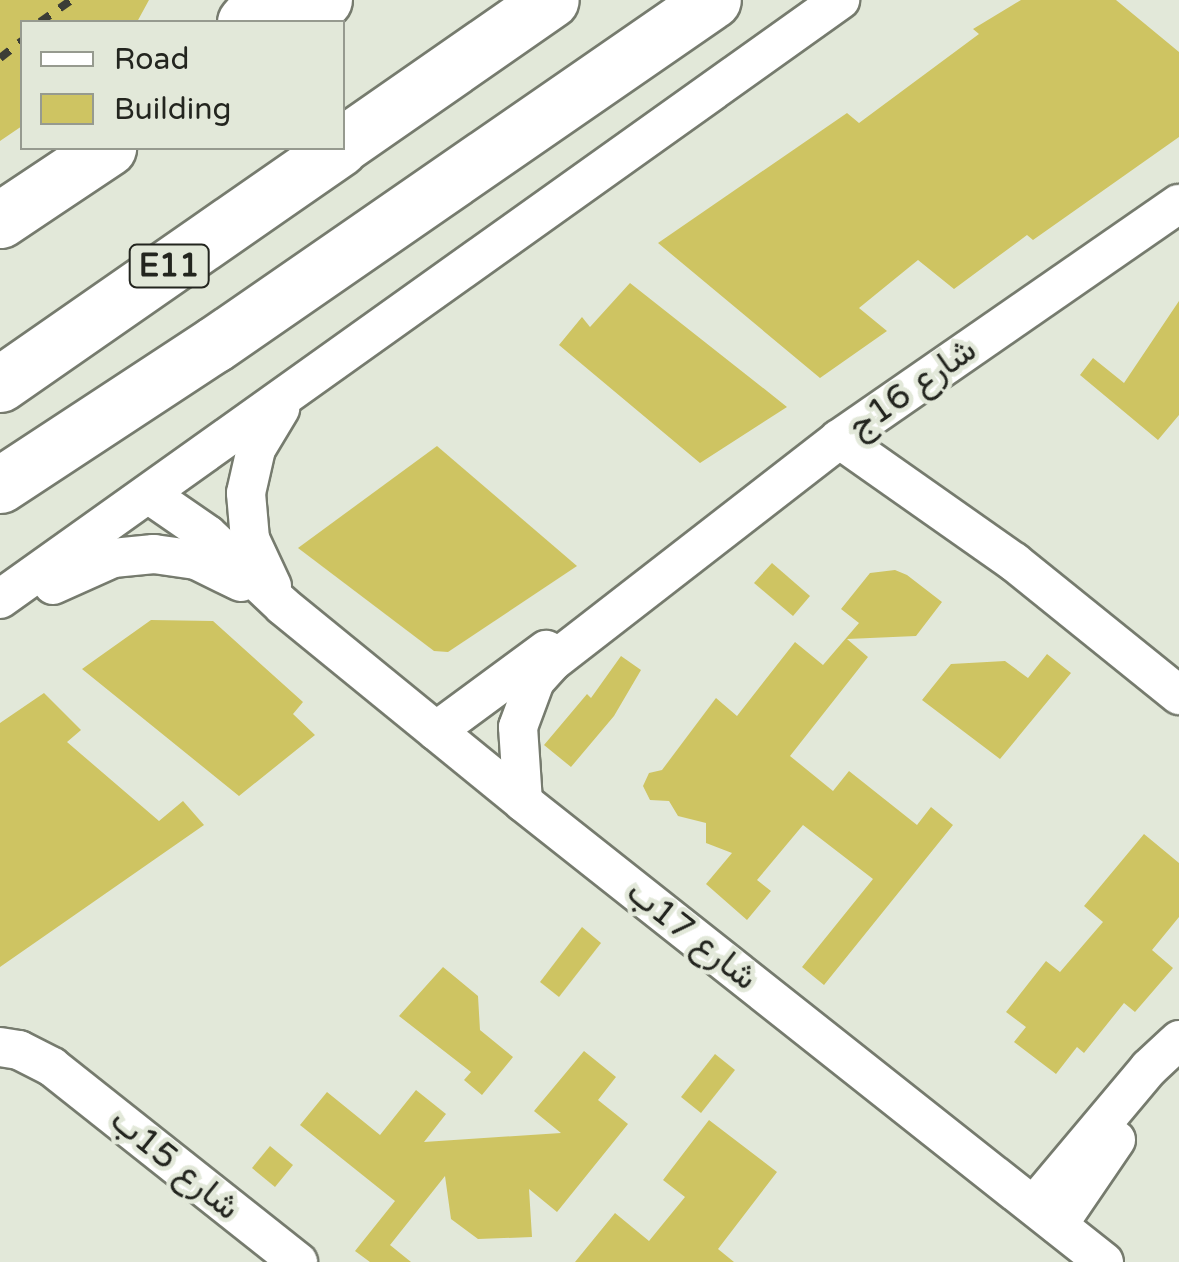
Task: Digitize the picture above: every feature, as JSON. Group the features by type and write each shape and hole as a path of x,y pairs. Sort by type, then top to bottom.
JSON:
{"highway":[{"path":"247,20 264,0"},
{"path":"295,20 324,0"},
{"name":"E11","path":"345,143 551,0"},
{"path":"0,485 231,332 713,0"},
{"path":"0,220 105,150"},
{"name":"E11","path":"0,384 335,150"}],"street":[{"path":"0,598 150,496 295,388 840,0"},
{"name":"شارع 16ج","path":"522,802 518,727 535,681 552,662 851,430 1179,204"},
{"name":"شارع 17ب","path":"283,606 250,539 246,493 256,449 295,388"},
{"path":"851,430 996,540 1014,562 1179,695"},
{"name":"شارع 17ب","path":"150,496 208,536 283,606 522,802 1104,1262"},
{"name":"شارع 17ب","path":"0,611 93,565 154,554 215,568 283,606"},
{"name":"شارع 16ج","path":"436,731 598,610 652,581"},
{"path":"1046,1215 1179,1043"},
{"name":"شارع 15ب","path":"0,1048 19,1050 52,1067 298,1262"}],"building":[{"path":"0,0 149,0 138,20 20,20 20,127 0,141"},
{"path":"1021,0 1116,0 1179,52 1179,137 1033,240 1027,235 954,289 918,260 859,308 887,331 820,378 658,243 847,113 859,123 979,34 973,29"},
{"path":"630,283 787,407 700,463 559,345 582,317 590,327"},
{"path":"1179,301 1179,415 1158,440 1080,375 1093,358 1124,383"},
{"path":"437,446 577,566 448,652 434,651 298,548"},
{"path":"772,563 810,596 793,616 754,583"},
{"path":"895,570 942,602 916,636 847,639 868,657 790,756 833,791 849,771 917,825 931,807 953,825 824,985 802,967 873,879 803,825 757,880 771,891 747,920 706,884 732,853 706,843 706,823 678,816 669,801 650,800 643,786 649,773 662,770 716,698 737,716 795,642 823,665 859,623 841,609 870,573"},
{"path":"151,620 213,621 303,702 293,714 315,735 239,796 82,669"},
{"path":"1047,654 1071,673 1000,759 922,700 951,664 1005,661 1028,678"},
{"path":"621,656 641,670 614,716 571,767 544,745 587,694 591,698"},
{"path":"44,693 81,730 67,742 159,821 183,801 204,825 0,967 0,723"},
{"path":"1144,834 1179,863 1179,917 1152,950 1173,968 1135,1012 1124,1003 1084,1053 1077,1047 1056,1074 1014,1042 1026,1027 1006,1012 1046,961 1060,972 1103,922 1084,906"},
{"path":"582,927 601,943 559,997 540,982"},
{"path":"443,967 478,996 480,1030 513,1057 482,1095 464,1080 471,1072 399,1016"},
{"path":"584,1051 616,1077 598,1100 628,1124 557,1212 529,1189 532,1237 478,1239 451,1219 445,1176 390,1245 411,1262 370,1262 355,1251 395,1201 300,1125 327,1092 380,1135 416,1090 446,1114 424,1142 561,1133 534,1111"},
{"path":"715,1054 735,1070 701,1113 681,1097"},
{"path":"709,1120 777,1172 718,1249 734,1262 575,1262 615,1213 649,1241 685,1197 663,1180"},
{"path":"270,1146 293,1165 275,1187 252,1168"}],"railway":[{"path":"43,20 72,0"},
{"path":"0,58 20,43"}]}
